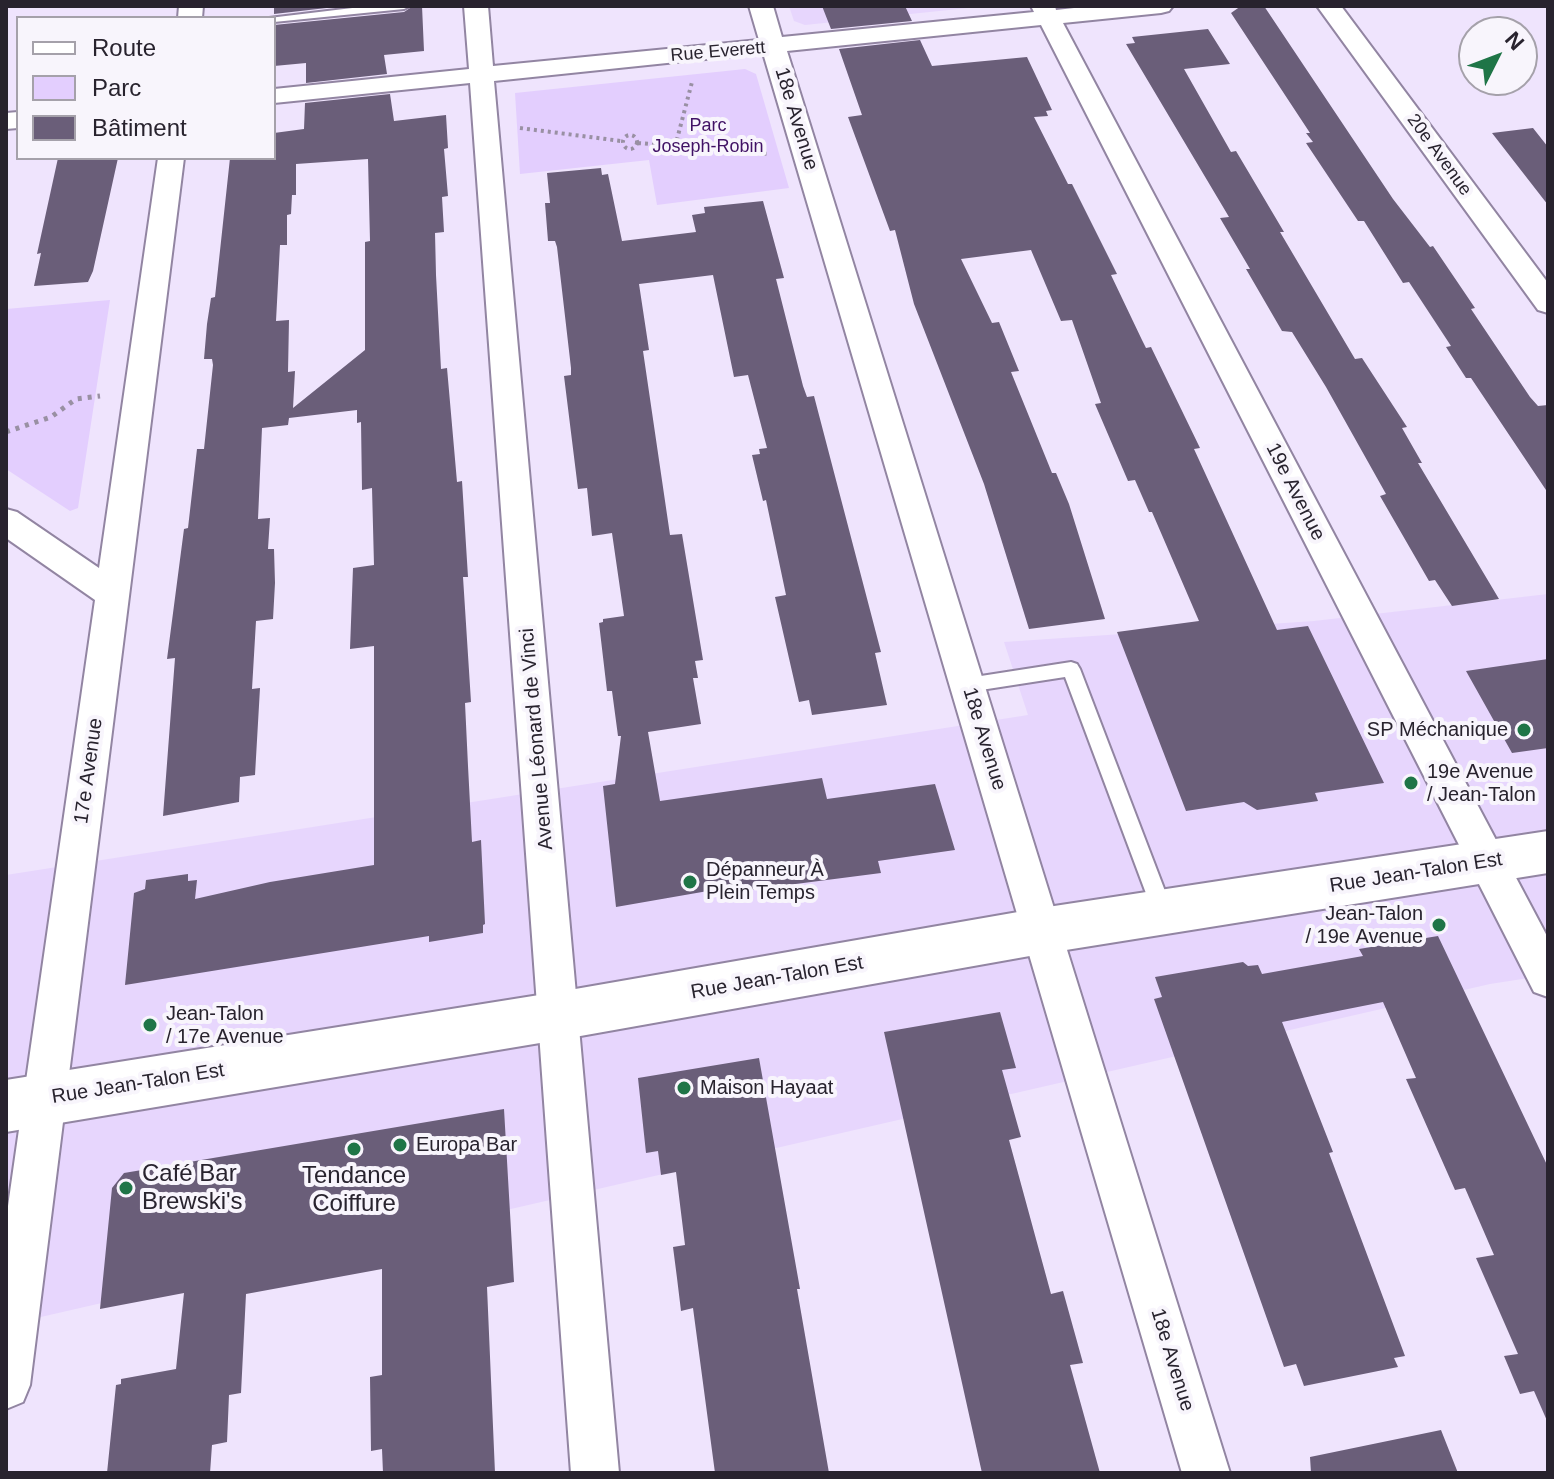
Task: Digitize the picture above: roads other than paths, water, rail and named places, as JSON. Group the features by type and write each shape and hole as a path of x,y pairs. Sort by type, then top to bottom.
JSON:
{"main road":[{"name":"Rue Jean-Talon Est","path":"25,1102 558,1016 1041,931 1548,852"}],"street":[{"name":"Avenue Léonard de Vinci","path":"476,6 595,1473"},
{"name":"18e Avenue","path":"761,6 1206,1473"},
{"name":"Rue Everett","path":"276,96 774,47 1046,12 1161,6"},
{"name":"20e Avenue","path":"1329,6 1548,303"},
{"name":"19e Avenue","path":"1046,12 1548,978"},
{"name":"17e Avenue","path":"6,1385 25,1102 113,595 171,160"},
{"path":"6,521 113,595"}],"lane":[{"path":"276,19 404,6"},
{"path":"968,685 1071,669 1163,912"}],"place":[{"name":"SP Méchanique","path":"1524,730"},
{"name":"19e Avenue / Jean-Talon","path":"1411,783"},
{"name":"Dépanneur À Plein Temps","path":"690,882"},
{"name":"Jean-Talon / 19e Avenue","path":"1439,925"},
{"name":"Jean-Talon / 17e Avenue","path":"150,1025"},
{"name":"Maison Hayaat","path":"684,1088"},
{"name":"Europa Bar","path":"400,1145"},
{"name":"Tendance Coiffure","path":"354,1149"},
{"name":"Café Bar Brewski's","path":"126,1188"}],"park label":[{"name":"Parc Joseph-Robin","path":"708,136"}]}
